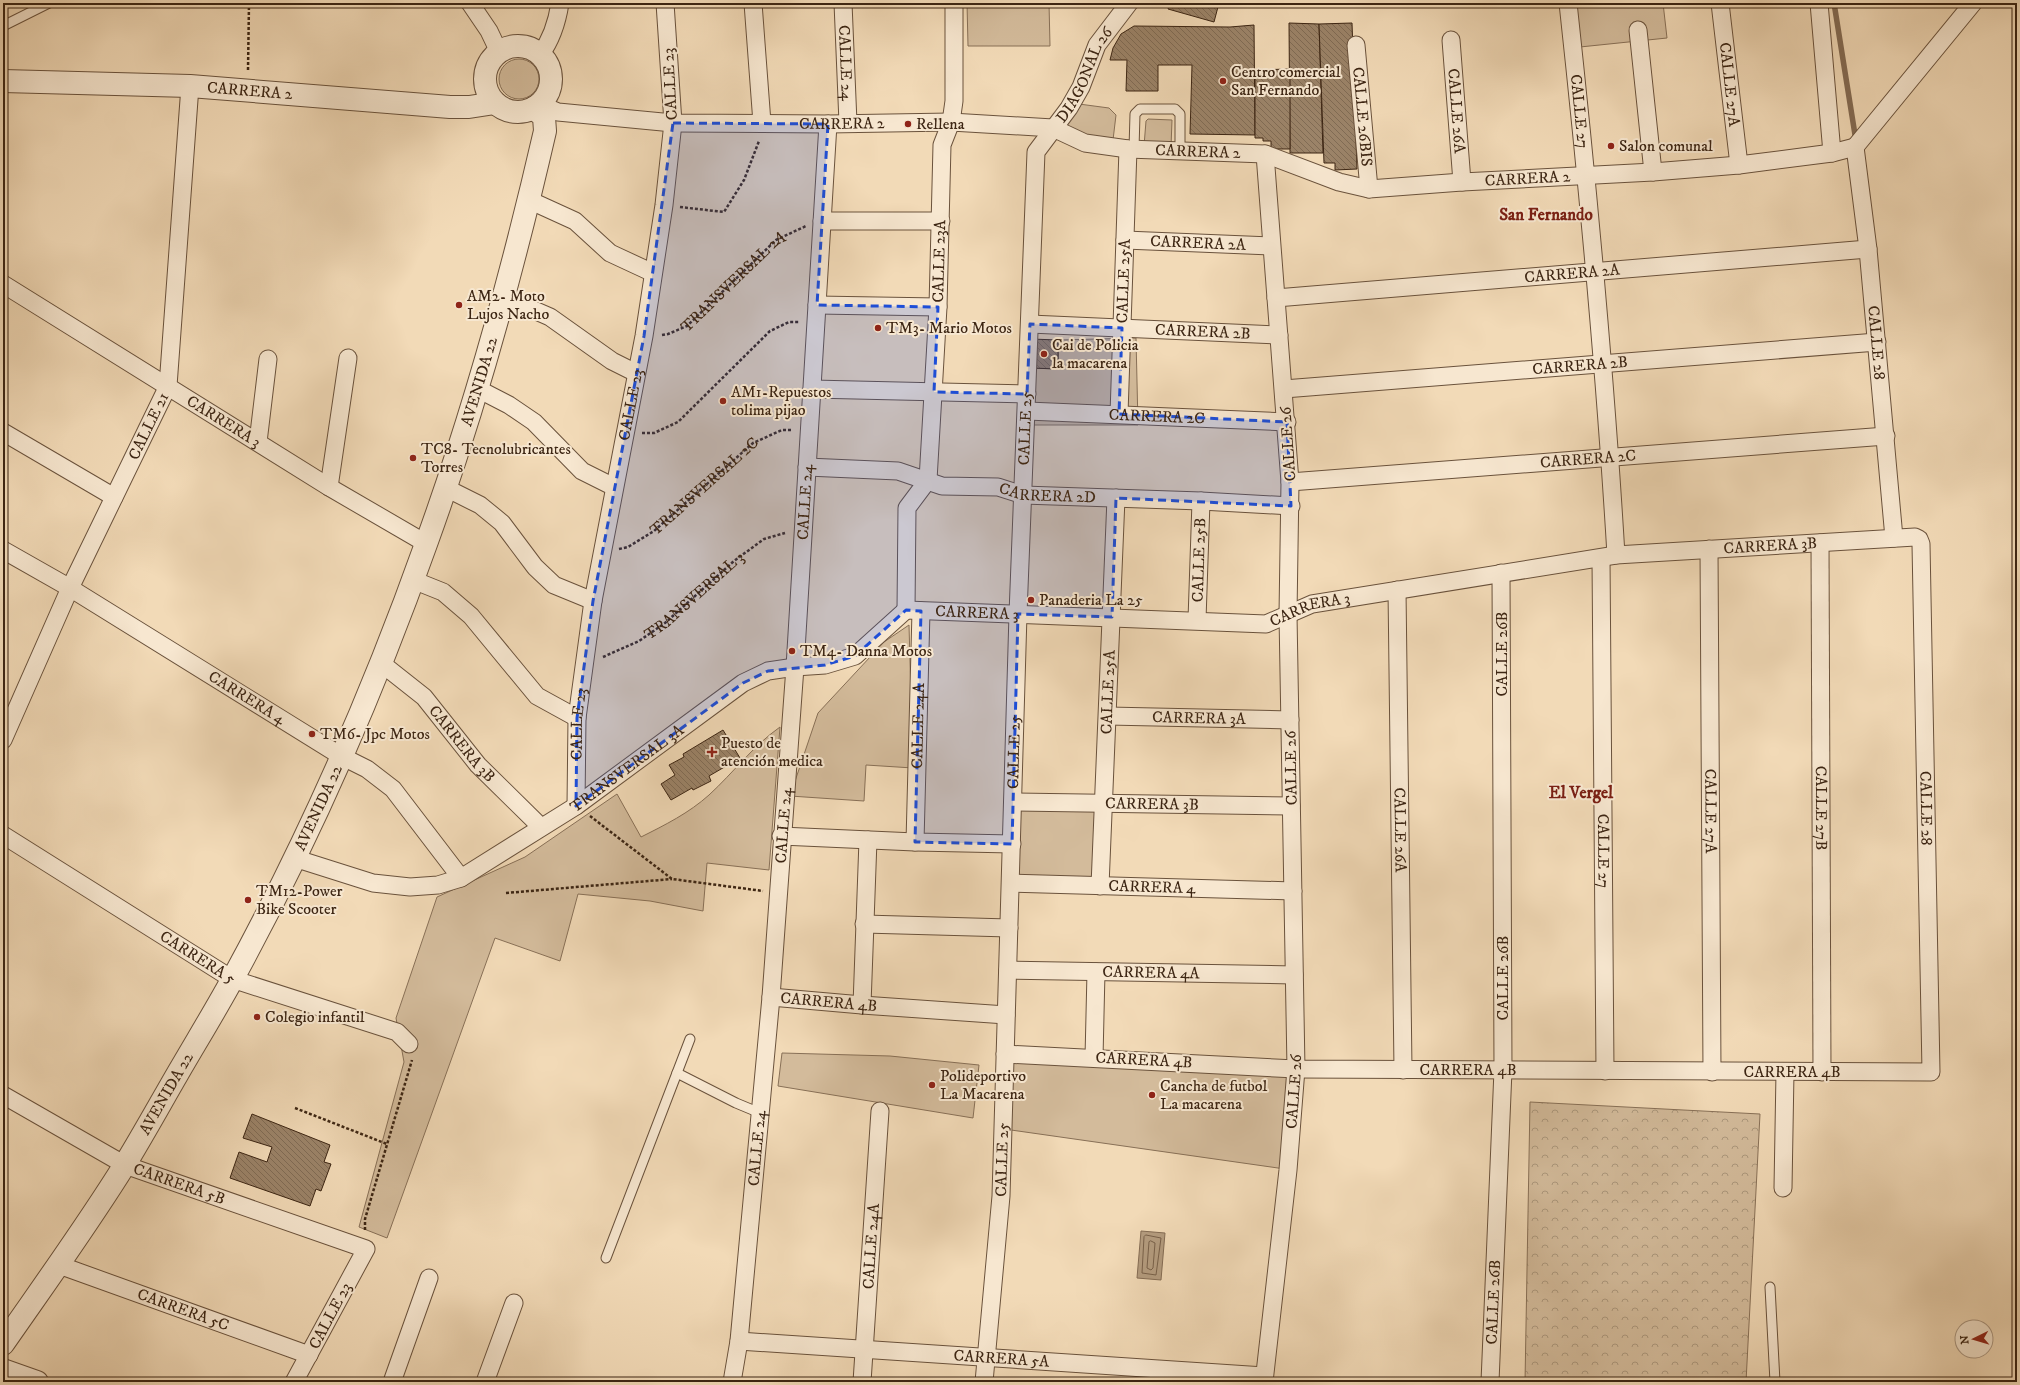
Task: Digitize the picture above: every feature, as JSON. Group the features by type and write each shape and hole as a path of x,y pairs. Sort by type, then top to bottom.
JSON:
{"street":[{"path":"470,3 489,31 499,52"},
{"path":"540,55 549,43 554,31 560,3"},
{"name":"CALLE 23","path":"576,806 577,718 593,601 601,552 644,336 664,205 673,123 665,3"},
{"path":"753,3 762,123"},
{"name":"CALLE 24","path":"843,3 848,123"},
{"name":"CALLE 23A","path":"928,480 938,307 942,145 951,122 954,101 954,3"},
{"name":"DIAGONAL 26","path":"1053,128 1081,87 1097,45 1129,3"},
{"name":"CALLE 27","path":"1568,3 1587,176 1610,457 1605,1071"},
{"name":"CALLE 27A","path":"1720,3 1739,165"},
{"path":"1819,3 1832,152"},
{"path":"1855,147 1973,3"},
{"path":"1638,30 1653,172"},
{"name":"CALLE 26A","path":"1450,40 1462,182"},
{"name":"CALLE 26BIS","path":"1356,45 1369,189"},
{"path":"519,46 530,49 540,55 549,69 550,80 548,91 536,106 525,111 512,111 504,109 495,103 488,94 485,77 490,61 499,52 508,48 519,46"},
{"name":"CARRERA 2","path":"3,81 190,86 450,107 469,107 495,103"},
{"name":"CALLE 21","path":"3,740 70,588 168,386 190,86"},
{"name":"CARRERA 2","path":"536,106 558,112 673,123 828,124 951,122 1053,128 1085,143 1131,149 1265,154 1339,182 1369,189 1462,182 1653,172 1739,165 1832,152 1855,147"},
{"name":"AVENIDA 22","path":"3,1344 125,1165 232,979 294,858 342,756 381,663 427,544 478,389 529,200 545,123 544,117 536,106"},
{"name":"CALLE 24","path":"732,1382 739,1341 771,996 781,836 795,667 828,124"},
{"name":"CALLE 25","path":"984,1382 1001,1196 1018,614 1036,152 1053,128"},
{"name":"CALLE 28","path":"1855,147 1868,249 1894,538"},
{"name":"CALLE 25A","path":"1119,414 1125,240 1131,149"},
{"name":"CALLE 26","path":"1264,1379 1288,1170 1296,1069 1288,615 1291,506 1287,422 1271,246 1265,154"},
{"path":"529,200 575,222 610,253 653,273"},
{"path":"822,221 941,221"},
{"name":"CARRERA 2A","path":"1125,240 1271,246"},
{"name":"CARRERA 2A","path":"1276,298 1868,249"},
{"name":"CARRERA 3","path":"3,284 329,487 427,544"},
{"path":"504,297 550,317 612,361 636,373"},
{"path":"817,313 938,307"},
{"name":"CARRERA 2B","path":"1030,324 1279,335"},
{"name":"CARRERA 2B","path":"1284,389 1877,342"},
{"path":"258,442 268,358"},
{"path":"329,487 348,358"},
{"path":"478,389 509,405 534,422 582,470 614,487"},
{"path":"812,389 1027,394"},
{"name":"CARRERA 2C","path":"1027,411 1287,422"},
{"path":"3,432 114,497"},
{"name":"CARRERA 2C","path":"1290,482 1886,436"},
{"name":"CARRERA 2D","path":"807,468 898,471 942,486 998,487 1023,495 1202,501 1291,506"},
{"path":"795,667 825,665 855,656 914,610 907,508 928,480"},
{"path":"446,488 480,505 502,523 535,567 554,585 593,601"},
{"name":"CALLE 25A","path":"1100,886 1116,498"},
{"name":"CALLE 25B","path":"1197,620 1202,501"},
{"name":"CARRERA 3B","path":"1608,557 1710,549 1915,537 1919,539 1921,544"},
{"name":"CALLE 27B","path":"1820,543 1822,1072"},
{"name":"CALLE 28","path":"1921,544 1931,1072"},
{"name":"CALLE 27A","path":"1710,549 1712,1072"},
{"name":"CARRERA 4","path":"3,550 70,588 342,756 367,769 393,789 461,878"},
{"name":"CARRERA 3","path":"914,610 1197,620 1266,624 1312,604 1608,557"},
{"name":"CALLE 26B","path":"1490,1382 1503,1070 1501,573"},
{"path":"413,580 443,592 471,616 537,696 577,718"},
{"name":"CALLE 26A","path":"1397,590 1403,1070"},
{"name":"CALLE 24A","path":"914,610 915,842"},
{"name":"CARRERA 3B","path":"381,663 424,697 478,765 541,827"},
{"name":"TRANSVERSAL 3A","path":"294,858 373,883 410,887 438,885 461,878 576,806 743,684 768,671 795,667"},
{"name":"CARRERA 3A","path":"1108,716 1290,720"},
{"name":"CARRERA 3B","path":"1013,802 1291,806"},
{"name":"CARRERA 5","path":"3,835 232,979 397,1032 409,1044"},
{"path":"781,836 915,842 1012,844"},
{"path":"862,1006 868,840"},
{"name":"CARRERA 4","path":"1011,882 1293,891"},
{"path":"864,924 1009,928"},
{"name":"CARRERA 4A","path":"1008,970 1294,976"},
{"path":"1094,1058 1096,972"},
{"name":"CARRERA 4B","path":"771,996 862,1006 1006,1015"},
{"name":"CARRERA 4B","path":"1005,1054 1296,1069 1931,1072"},
{"path":"1783,1188 1785,1072"},
{"name":"CARRERA 5B","path":"3,1095 125,1165 366,1249"},
{"name":"CALLE 24A","path":"862,1382 880,1111"},
{"name":"CALLE 23","path":"294,1382 366,1249"},
{"name":"CARRERA 5C","path":"58,1265 309,1354"},
{"path":"392,1382 429,1278"},
{"path":"485,1382 514,1303"},
{"name":"CARRERA 5A","path":"739,1341 987,1356 1264,1379"},
{"path":"3,1370 37,1382"}],"lane":[{"path":"3,26 49,3"},
{"path":"1131,149 1135,114 1137,110 1175,109 1180,114 1180,150"},
{"path":"606,1258 690,1039"},
{"path":"677,1073 736,1103 760,1113"},
{"path":"1770,1287 1775,1382"}],"path":[{"path":"248,91 249,3"},
{"path":"664,205 724,212 744,180 761,134 762,123"},
{"name":"TRANSVERSAL 2A","path":"644,336 668,334 687,326 776,240 798,228 822,221"},
{"path":"625,435 654,433 678,422 770,331 789,322 817,313"},
{"name":"TRANSVERSAL 2C","path":"601,552 628,548 654,531 753,443 782,430 809,429"},
{"name":"TRANSVERSAL 3","path":"584,666 639,641 665,623 734,561 764,539 803,529"},
{"path":"576,806 672,879"},
{"path":"506,893 672,879 777,892"},
{"path":"366,1249 366,1219 412,1062 409,1044"},
{"path":"295,1108 387,1144"}],"highlighted area":[{"path":"673,123 828,124 817,305 938,307 934,392 1027,394 1030,324 1122,328 1119,414 1287,422 1291,506 1116,498 1112,617 1018,614 1012,844 915,842 921,611 906,610 855,656 825,665 768,671 743,683 576,806 577,718 593,601 644,336"}],"green space":[{"path":"967,3 1049,3 1050,46 968,46"},
{"path":"1576,3 1663,3 1667,38 1580,47"},
{"path":"523,59 530,62 536,68 539,79 538,87 530,96 523,99 515,99 508,96 500,87 499,75 502,68 511,60"},
{"path":"1079,104 1109,108 1116,115 1113,140 1088,137 1063,125"},
{"path":"1148,119 1172,120 1171,147 1144,146 1146,121"},
{"path":"1136,338 1138,425 1029,425 1030,368 1058,369 1059,340"},
{"path":"909,625 913,768 866,765 864,801 790,796 818,713 884,642"},
{"path":"780,727 769,870 707,863 703,911 650,901 578,894 560,961 495,938 387,1238 359,1227 404,1062 396,1018 437,897 525,857 617,794 641,837 676,818 709,795 770,734"},
{"path":"1015,808 1098,810 1096,884 1012,881"},
{"path":"782,1053 890,1056 979,1065 973,1118 778,1086"},
{"name":"Cancha de futbol La macarena","path":"1012,1057 1295,1070 1285,1169 1011,1130"},
{"path":"1530,1102 1760,1114 1746,1382 1525,1382"}],"water":[{"path":"1141,1231 1165,1233 1161,1280 1137,1278"}],"building":[{"path":"1170,3 1219,3 1214,22 1168,9"},
{"path":"1289,23 1319,24 1323,153 1290,153"},
{"path":"1352,23 1357,169 1335,170 1335,163 1324,163 1319,24"},
{"name":"Centro comercial San Fernando","path":"1254,25 1255,135 1190,134 1192,65 1158,65 1158,91 1126,91 1127,60 1110,60 1113,48 1121,34 1134,26 1230,27"},
{"path":"1290,69 1290,149 1271,149 1271,141 1263,141 1263,138 1255,138 1255,70"},
{"name":"Cai de Policia la macarena","path":"1031,339 1058,340 1058,369 1030,368"},
{"path":"723,730 740,758 709,776 711,781 693,790 692,788 671,800 661,784 675,775 669,765 684,757 683,754"},
{"path":"252,1114 330,1145 324,1162 331,1164 321,1191 316,1189 310,1206 230,1178 239,1152 267,1162 272,1147 243,1138"}],"waterway":[{"path":"1834,3 1856,141"}],"place":[{"name":"Centro comercial San Fernando","path":"1223,81"},
{"name":"Rellena","path":"908,124"},
{"name":"Salon comunal","path":"1611,146"},
{"name":"AM2- Moto Lujos Nacho","path":"459,305"},
{"name":"TM3- Mario Motos","path":"878,328"},
{"name":"Cai de Policia la macarena","path":"1044,354"},
{"name":"AM1-Repuestos tolima pijao","path":"723,401"},
{"name":"TC8- Tecnolubricantes Torres","path":"413,458"},
{"name":"Panaderia La 25","path":"1031,600"},
{"name":"TM4- Danna Motos","path":"792,651"},
{"name":"TM6- Jpc Motos","path":"312,734"},
{"name":"Puesto de atención medica","path":"712,752"},
{"name":"TM12-Power Bike Scooter","path":"248,900"},
{"name":"Colegio infantil","path":"257,1017"},
{"name":"Polideportivo La Macarena","path":"932,1085"},
{"name":"Cancha de futbol La macarena","path":"1152,1095"}],"district":[{"name":"San Fernando","path":"1546,215"},
{"name":"El Vergel","path":"1581,793"}]}
